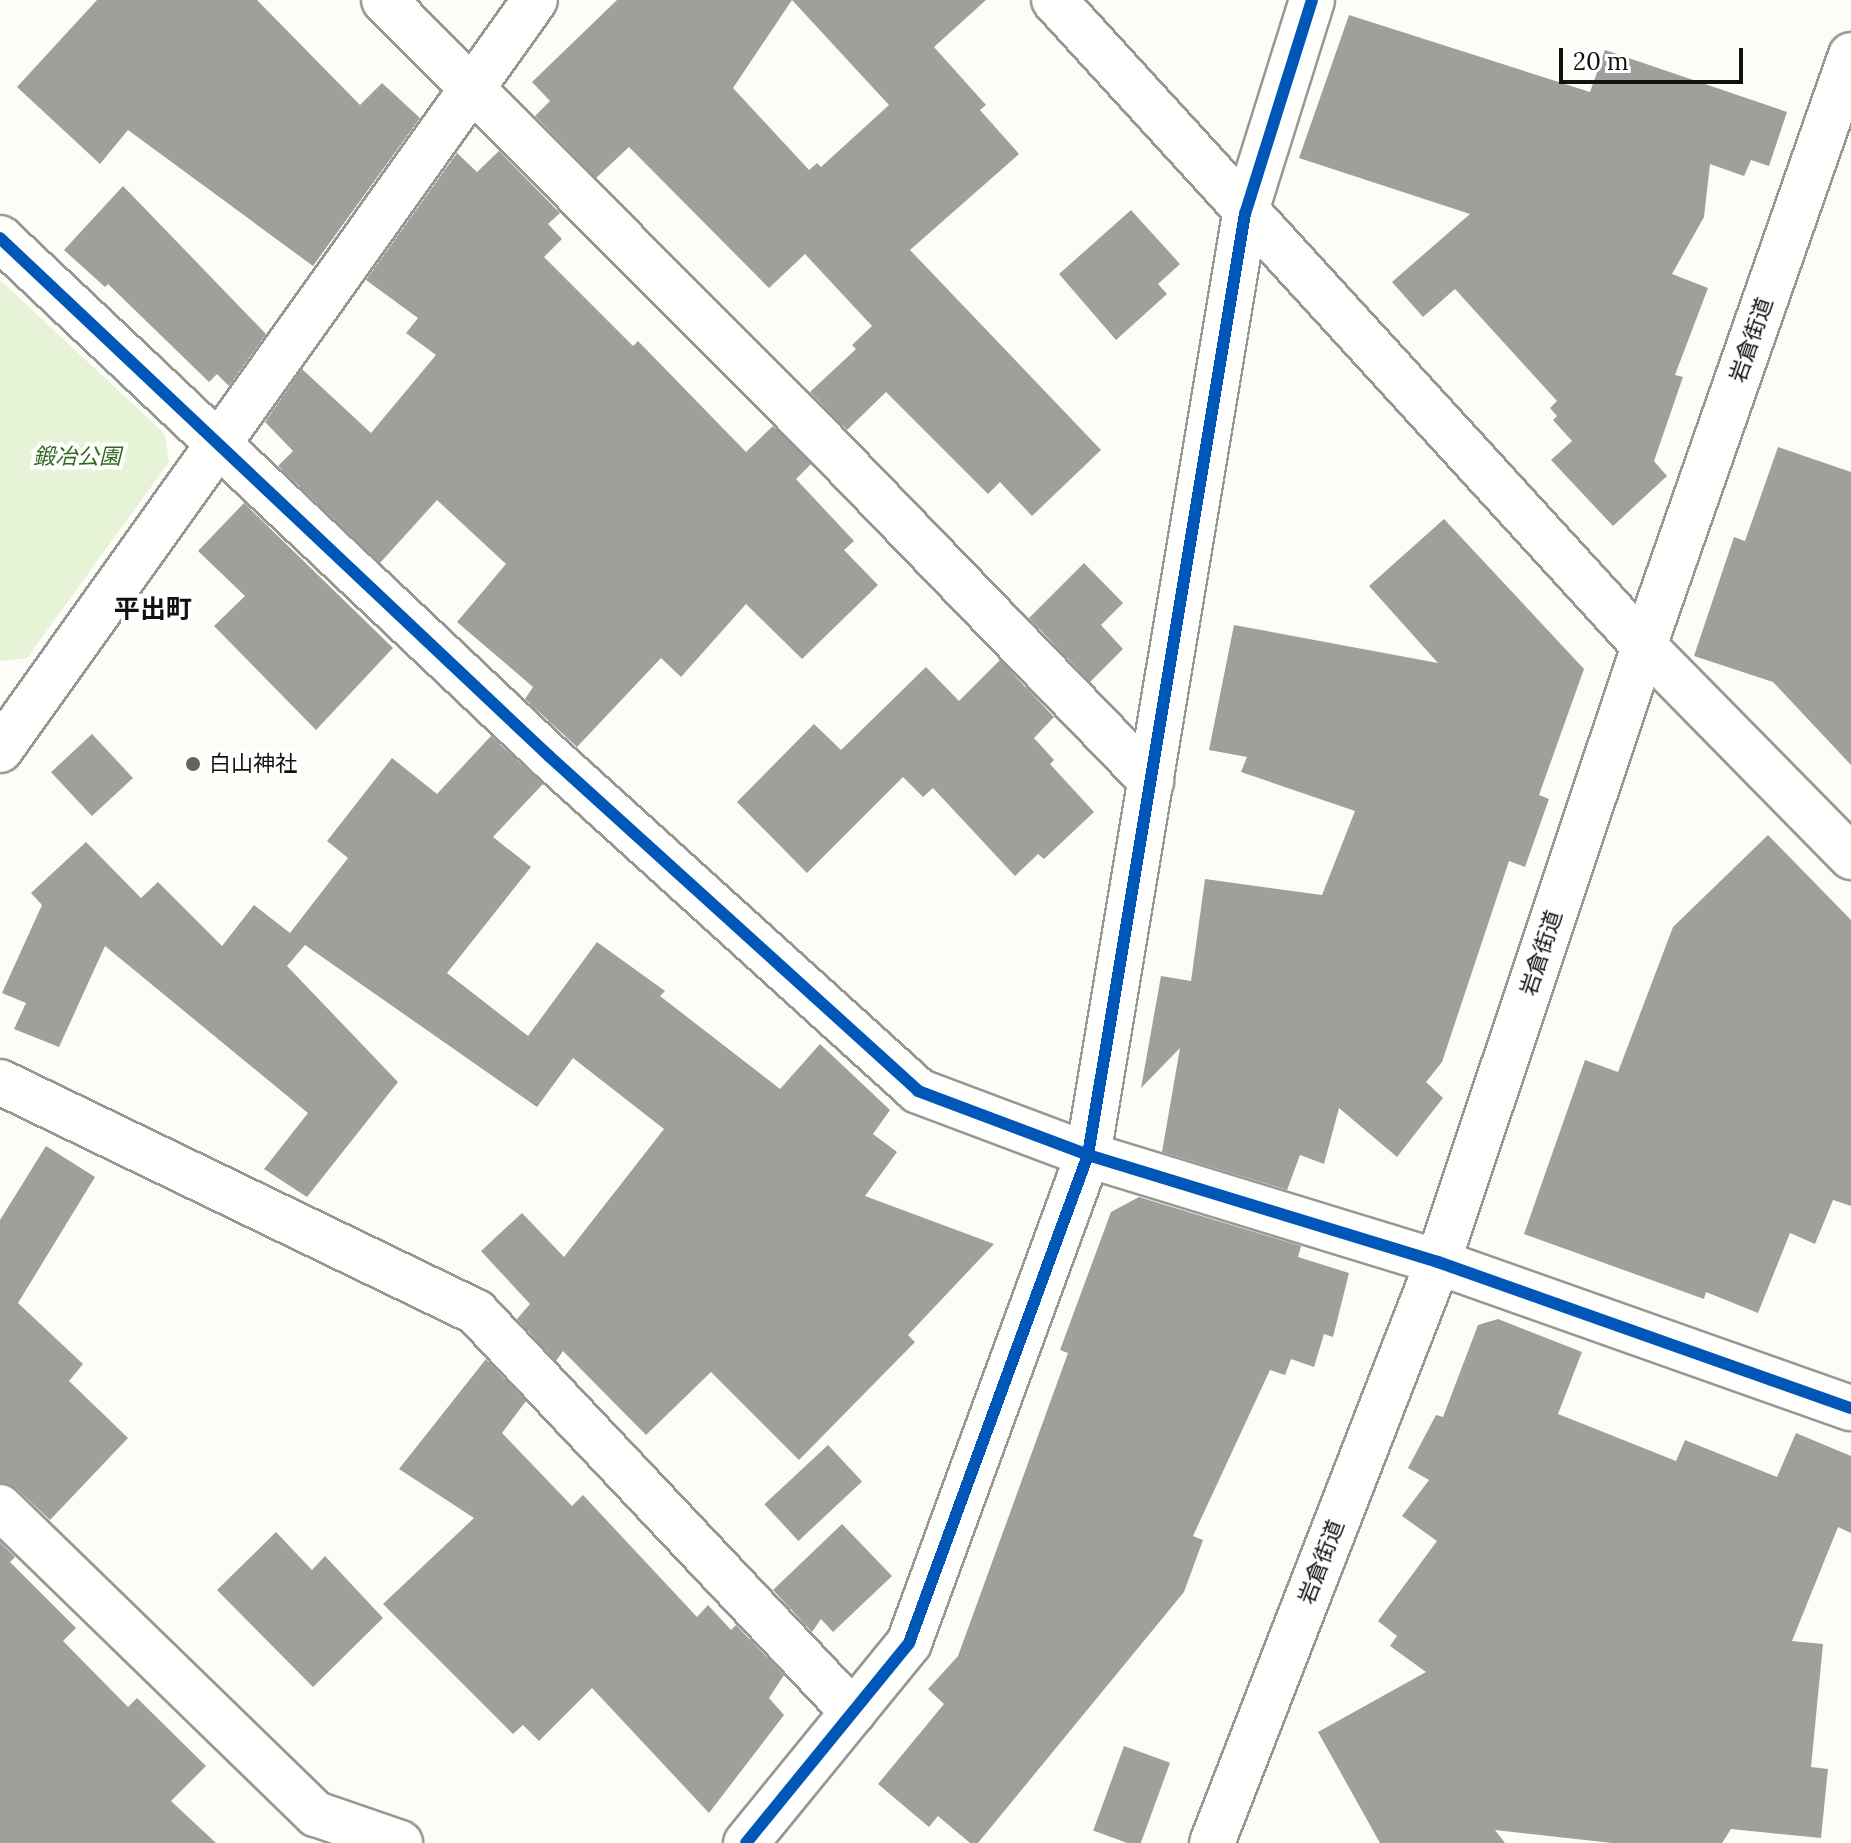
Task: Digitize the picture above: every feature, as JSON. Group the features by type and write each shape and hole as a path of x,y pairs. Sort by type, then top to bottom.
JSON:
{"street":[{"path":"384,0 822,440 1151,781"},
{"path":"7,726 222,445 469,87 535,0"},
{"path":"1054,0 1245,214 1644,646 1851,857"},
{"path":"746,1843 909,1643 1088,1155 1245,214 1312,0"},
{"name":"岩倉街道","path":"1212,1843 1438,1262 1644,646 1851,55"},
{"path":"0,238 549,756 918,1091 1088,1155 1438,1262 1851,1408"},
{"path":"0,1082 476,1312 853,1712"},
{"path":"0,1507 316,1814 400,1843"}],"green space":[{"name":"鍛冶公園","path":"0,280 165,434 169,462 27,658 0,661"}],"building":[{"path":"97,0 257,0 360,105 382,83 420,118 313,266 128,130 100,164 17,87"},
{"path":"617,0 792,0 986,0 934,47 986,105 980,110 1019,154 910,250 1101,450 1032,516 1000,482 988,494 886,392 847,430 810,392 856,349 852,345 872,326 805,254 769,288 629,147 596,178 535,116 550,101 532,82","holes":["792,0 889,105 821,167 817,163 809,170 733,88"]},
{"path":"1349,15 1590,92 1605,50 1787,112 1769,166 1751,160 1744,176 1710,164 1704,217 1672,274 1708,288 1675,375 1683,377 1654,461 1667,476 1613,526 1551,460 1572,441 1553,420 1557,416 1550,408 1557,401 1455,289 1423,317 1392,282 1470,214 1299,158"},
{"path":"499,151 560,213 548,224 562,239 544,257 633,346 638,341 746,452 773,426 811,464 796,479 854,541 844,550 878,585 802,659 746,604 681,677 661,658 577,747 525,699 533,687 457,622 506,564 437,500 380,563 278,466 293,451 265,422 302,369 371,433 436,355 406,333 418,318 366,280 457,153 477,172"},
{"path":"123,186 266,334 229,386 217,374 209,382 108,284 105,287 64,250"},
{"path":"1131,210 1180,264 1158,284 1167,294 1116,340 1059,274"},
{"path":"1778,447 1851,472 1851,765 1773,682 1694,656 1734,537 1745,541"},
{"path":"244,503 393,648 316,730 214,626 245,596 198,551"},
{"path":"1444,519 1584,669 1539,795 1549,799 1525,867 1509,861 1442,1062 1426,1082 1443,1098 1397,1157 1339,1108 1324,1164 1300,1155 1287,1190 1162,1152 1180,1048 1141,1088 1161,976 1191,981 1205,879 1322,895 1355,811 1241,772 1247,757 1209,750 1234,625 1438,663 1369,586"},
{"path":"1084,563 1123,603 1101,625 1123,649 1090,682 1029,618"},
{"path":"1000,660 1054,717 1034,738 1054,760 1050,764 1094,812 1044,859 1038,854 1015,876 933,788 923,797 903,777 807,873 737,802 814,724 841,750 926,667 959,701"},
{"path":"92,734 133,778 92,816 51,772"},
{"path":"491,736 543,784 493,837 531,867 447,973 528,1036 597,942 665,991 660,996 780,1089 820,1044 890,1110 873,1134 897,1152 865,1196 994,1244 908,1335 915,1342 799,1460 711,1372 646,1435 563,1351 556,1361 517,1319 530,1304 481,1251 522,1213 564,1257 664,1129 573,1058 537,1107 305,945 287,966 398,1082 307,1197 264,1169 308,1113 105,946 59,1047 14,1029 26,1003 2,993 42,905 31,893 86,842 141,898 158,882 222,946 254,905 290,933 348,858 327,841 392,758 437,794"},
{"path":"1768,835 1851,920 1851,1206 1833,1200 1815,1244 1790,1233 1758,1313 1706,1292 1704,1299 1524,1234 1585,1060 1618,1072 1673,927"},
{"path":"46,1146 95,1177 18,1303 83,1364 69,1381 128,1438 50,1520 17,1489 0,1483 0,1220"},
{"path":"1139,1197 1301,1246 1298,1257 1349,1273 1333,1337 1324,1334 1314,1367 1291,1359 1285,1375 1270,1370 1193,1536 1203,1540 1184,1592 978,1843 970,1843 938,1816 929,1827 878,1784 944,1704 928,1689 958,1656 1068,1353 1060,1350 1111,1212"},
{"path":"1498,1319 1582,1352 1558,1414 1676,1461 1685,1440 1777,1477 1796,1433 1851,1456 1851,1533 1838,1527 1792,1641 1823,1644 1811,1767 1828,1769 1821,1838 1731,1829 1722,1843 1612,1843 1495,1830 1505,1843 1380,1843 1318,1732 1426,1672 1390,1646 1397,1636 1378,1621 1437,1541 1402,1516 1429,1480 1408,1468 1436,1415 1443,1417 1478,1325"},
{"path":"486,1359 526,1401 502,1433 572,1506 583,1495 697,1617 708,1605 731,1630 736,1625 784,1675 769,1698 784,1715 709,1813 592,1688 539,1741 523,1725 513,1734 383,1604 474,1518 399,1469"},
{"path":"828,1445 862,1482 798,1541 764,1504"},
{"path":"842,1524 892,1576 833,1632 821,1619 812,1632 773,1590"},
{"path":"276,1532 312,1570 325,1556 383,1618 313,1687 217,1590"},
{"path":"0,1542 15,1557 10,1562 76,1628 63,1641 128,1707 137,1698 206,1766 171,1801 216,1843 0,1843"},
{"path":"1124,1746 1170,1763 1141,1843 1127,1843 1093,1831"}],"cycle path":[{"path":"746,1843 909,1643 1088,1155 1245,214 1312,0"},
{"path":"0,238 549,756 918,1091 1088,1155 1438,1262 1851,1408"}],"place":[{"name":"白山神社","path":"193,764"}],"district":[{"name":"平出町","path":"153,609"}]}
